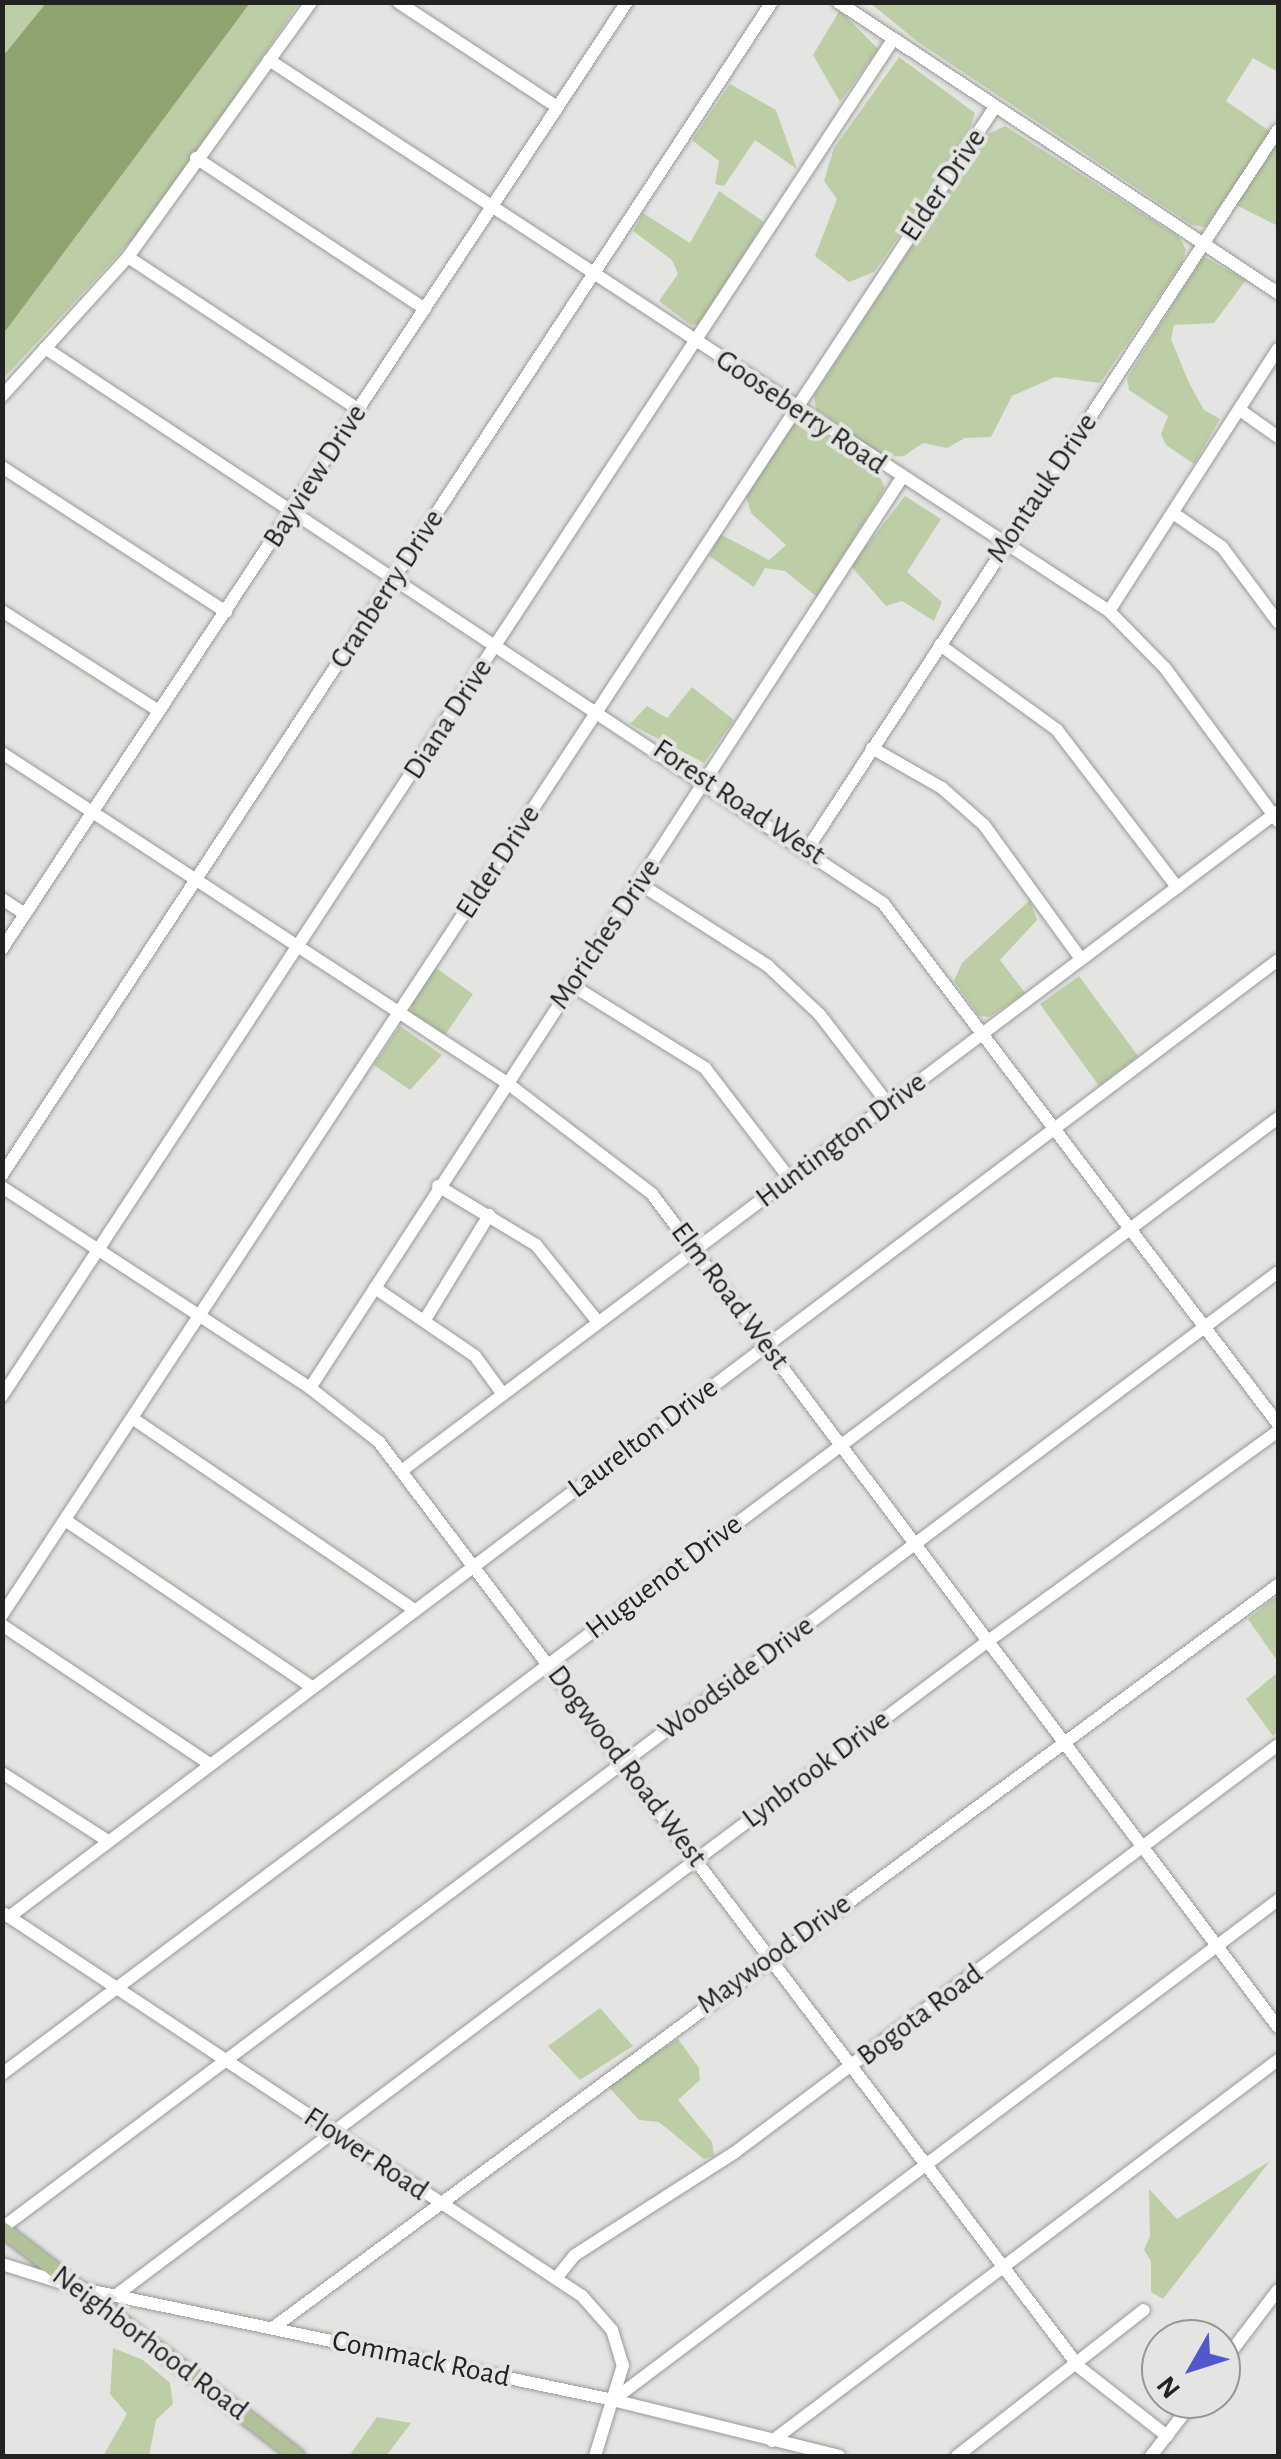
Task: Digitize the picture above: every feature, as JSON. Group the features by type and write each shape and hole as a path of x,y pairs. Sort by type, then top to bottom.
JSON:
{"main road":[{"name":"Neighborhood Road","path":"2,2228 297,2456"}],"street":[{"path":"2,396 128,257 311,2"},
{"path":"398,2 557,108"},
{"name":"Cranberry Drive","path":"2,1176 772,2"},
{"path":"838,2 1278,293"},
{"name":"Bayview Drive","path":"2,948 624,3"},
{"name":"Diana Drive","path":"2,1396 892,41"},
{"name":"Gooseberry Road","path":"269,60 901,480 1109,612 1164,668 1277,815"},
{"name":"Elder Drive","path":"2,1615 994,108"},
{"name":"Montauk Drive","path":"808,848 1278,130"},
{"path":"196,158 426,309"},
{"path":"128,257 358,409"},
{"name":"Forest Road West","path":"45,348 598,708 883,902 985,1032 1278,1427"},
{"path":"1109,612 1278,349"},
{"path":"1240,410 1278,437"},
{"path":"2,467 226,612"},
{"name":"Moriches Drive","path":"310,1388 901,480"},
{"path":"1173,513 1222,547 1278,622"},
{"path":"2,611 160,711"},
{"path":"940,645 1057,730 1177,887"},
{"path":"872,748 942,788 984,825 1081,960"},
{"name":"Elm Road West","path":"2,752 194,882 507,1083 623,1166 695,1248 1278,2027"},
{"name":"Huntington Drive","path":"404,1469 1277,815"},
{"path":"640,884 768,966 820,1015 888,1104"},
{"path":"2,899 25,914"},
{"name":"Laurelton Drive","path":"6,1915 1278,960"},
{"path":"570,984 704,1068 790,1178"},
{"name":"Huguenot Drive","path":"6,2066 115,1989 1278,1118"},
{"path":"438,1186 489,1215 551,1259 598,1322"},
{"name":"Dogwood Road West","path":"2,1188 310,1388 404,1469 1079,2367 1167,2436"},
{"path":"426,1318 489,1215"},
{"name":"Woodside Drive","path":"2,2228 1278,1272"},
{"path":"375,1288 426,1318 476,1356 502,1394"},
{"path":"132,1418 413,1608"},
{"name":"Lynbrook Drive","path":"119,2293 1278,1427"},
{"path":"65,1520 312,1687"},
{"name":"Maywood Drive","path":"274,2327 770,1955 1068,1745 1278,1585"},
{"path":"2,1625 210,1764"},
{"name":"Bogota Road","path":"558,2277 588,2246 734,2153 1278,1745"},
{"path":"2,1773 108,1842"},
{"path":"614,2400 1278,1900"},
{"name":"Flower Road","path":"6,1915 439,2204 558,2277 612,2330 623,2365 595,2456"},
{"path":"772,2441 1278,2060"},
{"name":"Commack Road","path":"2,2264 78,2288 119,2293 614,2400 839,2456"},
{"path":"1241,2339 1278,2290"},
{"path":"957,2456 1079,2367 1144,2310"},
{"path":"1151,2456 1180,2419"}],"shaded area":[{"path":"3,3 46,3 3,56"},
{"path":"46,3 250,3 3,334 3,56"},
{"path":"250,3 299,3 152,218 3,379 2,334"},
{"path":"870,3 1278,3 1278,72 1253,58 1226,101 1271,132 1205,227 1192,225 918,42"},
{"path":"840,10 878,49 840,102 813,55"},
{"path":"899,57 975,113 967,139 874,272 849,282 815,256 837,199 824,181 834,148"},
{"path":"730,84 776,110 797,169 755,140 724,186 715,184 719,161 692,140"},
{"path":"1005,126 1179,237 1186,249 1182,263 1100,383 1055,377 1012,396 991,437 965,438 947,448 923,443 904,456 885,457 816,409 814,395 984,136"},
{"path":"1278,139 1278,226 1234,204"},
{"path":"719,191 764,222 700,324 691,325 659,301 678,274 672,260 633,231 643,213 690,243"},
{"path":"1203,256 1246,280 1214,323 1174,325 1171,339 1189,383 1204,410 1220,419 1194,464 1166,445 1161,434 1168,416 1129,390 1127,378"},
{"path":"793,420 805,420 879,475 885,488 817,597 785,571 765,568 754,587 709,556 720,534 769,560 786,545 751,513 746,496"},
{"path":"905,496 941,519 907,572 942,602 934,621 902,601 886,606 851,566"},
{"path":"692,687 734,720 704,763 630,724 647,706 667,718"},
{"path":"1030,900 1037,920 1000,960 1025,993 989,1017 979,1016 954,981 962,963"},
{"path":"436,968 473,994 445,1035 412,1015 411,999"},
{"path":"1079,976 1138,1056 1099,1086 1040,1004"},
{"path":"400,1026 442,1055 410,1090 374,1065"},
{"path":"1278,1595 1278,1662 1248,1619"},
{"path":"1278,1672 1278,1731 1273,1736 1246,1699"},
{"path":"600,2008 633,2046 580,2080 548,2046"},
{"path":"678,2039 699,2068 700,2080 678,2100 712,2142 714,2156 704,2159 659,2122 639,2120 606,2084"},
{"path":"1270,2161 1163,2299 1151,2292 1151,2261 1144,2250 1150,2236 1149,2189 1177,2219"},
{"path":"113,2348 143,2360 170,2383 173,2404 156,2420 149,2456 103,2456 127,2414 110,2394"},
{"path":"377,2417 411,2423 386,2456 349,2456"}]}
